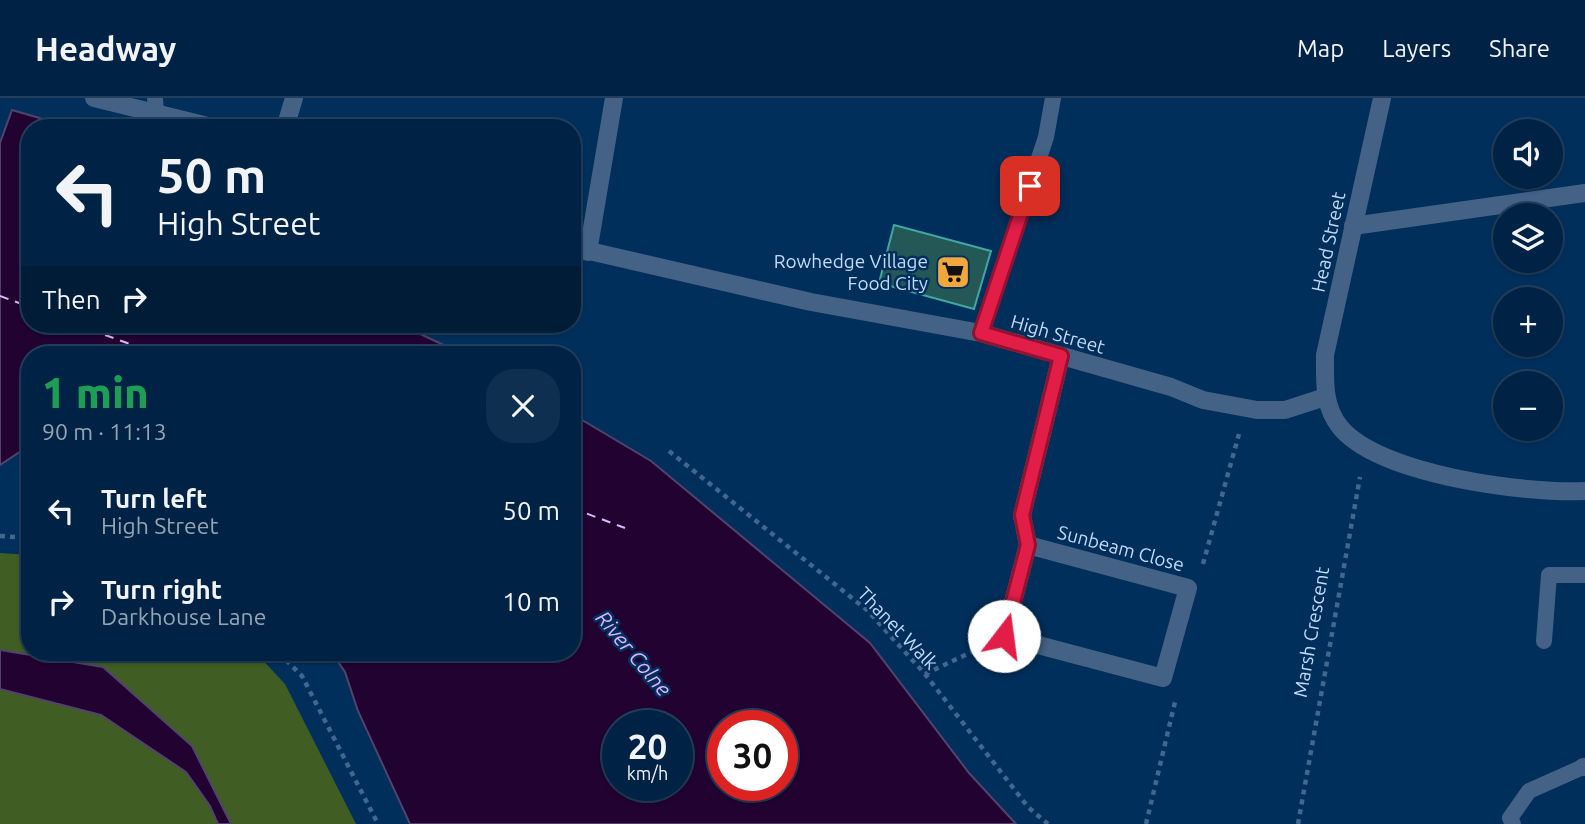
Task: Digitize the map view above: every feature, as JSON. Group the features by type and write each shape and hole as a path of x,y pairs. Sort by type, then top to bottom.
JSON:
{"street":[{"path":"94,98 155,106 191,119"},
{"path":"288,119 294,98"},
{"path":"581,245 614,98"},
{"name":"Head Street","path":"1325,397 1325,355 1382,98"},
{"path":"1353,226 1585,193"},
{"name":"High Street","path":"581,249 811,302 981,333 1171,387 1203,400 1246,408 1284,410 1325,397"},
{"name":"Sunbeam Close","path":"1004,636 1028,545 1022,515 1061,356"},
{"path":"1325,397 1340,427 1365,448 1410,467 1483,483 1562,492 1585,491"},
{"name":"Sunbeam Close","path":"1028,545 1188,588 1163,678"},
{"path":"1004,636 1163,678"}],"lane":[{"path":"981,333 1046,137 1053,98"},
{"path":"1544,641 1549,576 1585,575"},
{"path":"1513,824 1510,818 1530,791 1584,767"}],"path":[{"path":"1188,588 1202,568 1246,408"},
{"name":"Marsh Crescent","path":"1298,824 1365,448"},
{"name":"Thanet Walk","path":"669,451 867,610 925,674 991,763 1028,807 1048,824"},
{"path":"0,536 21,537"},
{"path":"925,674 1004,636"},
{"path":"287,661 302,676 378,824"},
{"path":"1146,824 1176,694 1163,678"}],"green space":[{"path":"0,553 21,554 21,661 263,661 285,684 356,824 0,824"}],"water":[{"path":"12,110 43,119 21,119 21,333 418,333 446,346 21,346 21,451 0,465 0,143"},
{"name":"River Colne","path":"581,419 651,461 870,643 969,773 1016,824 410,824 358,711 345,672 337,661 581,661"},
{"path":"0,650 21,653 21,661 67,661 103,667 192,746 231,824 218,824 210,806 186,772 101,715 0,689"}],"building":[{"name":"Rowhedge Village Food City","path":"894,225 991,251 974,309 879,283"}],"ferry route":[{"path":"0,296 21,304"},
{"path":"100,333 135,346"},
{"path":"581,511 625,528"}],"place":[{"name":"Rowhedge Village Food City","path":"953,272"}],"route":[{"path":"1004,636 1028,545 1022,515 1061,356 981,333 1030,186"}]}
